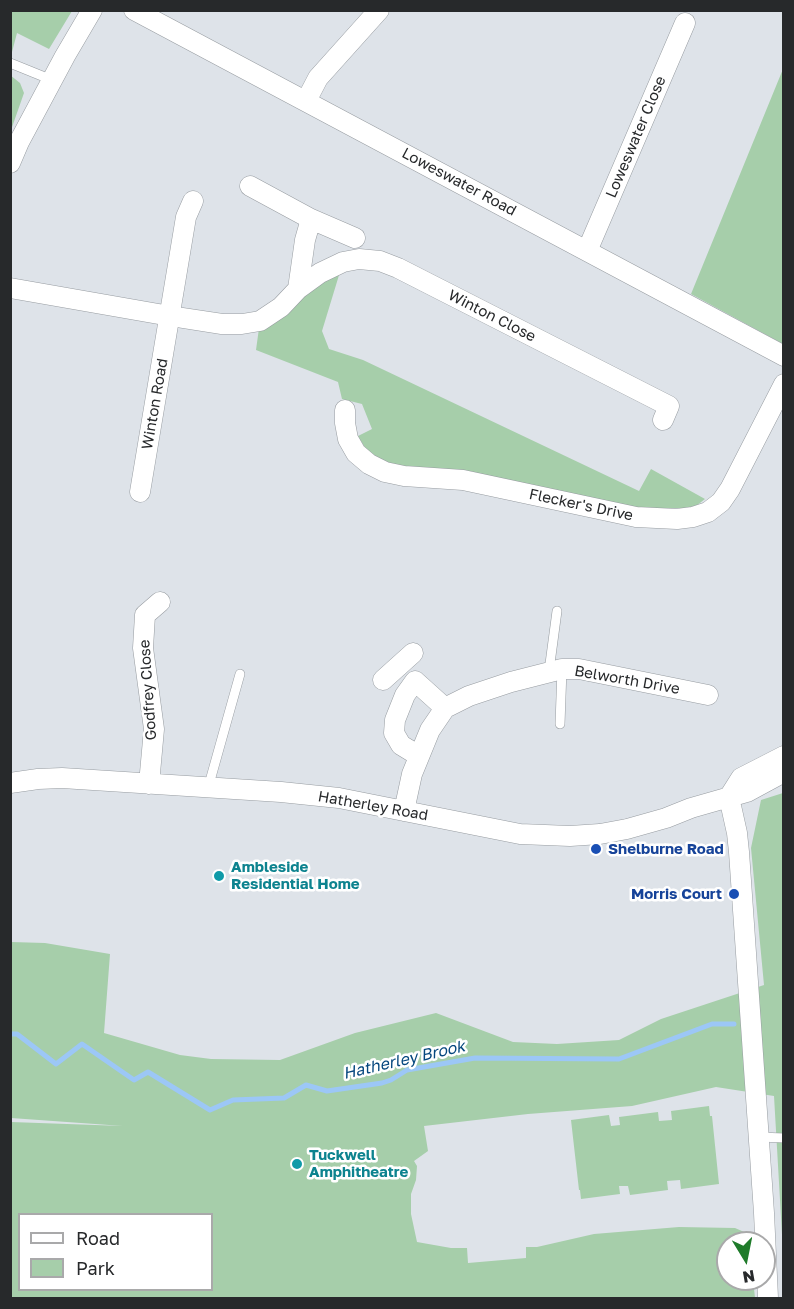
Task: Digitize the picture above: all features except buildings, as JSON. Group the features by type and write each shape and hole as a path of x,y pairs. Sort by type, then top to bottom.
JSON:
{"street":[{"path":"10,164 52,80 92,10"},
{"name":"Loweswater Road","path":"134,10 783,356"},
{"path":"306,101 318,78 379,10"},
{"name":"Loweswater Close","path":"587,251 685,23"},
{"path":"250,186 311,219 355,238"},
{"name":"Winton Road","path":"140,492 186,217 193,201"},
{"path":"298,289 305,240 311,219"},
{"name":"Winton Close","path":"170,316 222,324 260,321 281,307 298,289 320,273 342,262 380,261 398,268 669,406 663,420"},
{"path":"10,288 170,316"},
{"name":"Flecker's Drive","path":"345,410 348,439 356,453 369,464 386,472 404,476 463,480 636,517 677,519 708,512 721,502 730,489 783,384"},
{"name":"Godfrey Close","path":"149,784 154,729 143,648 146,615 160,602"},
{"path":"384,680 406,659 415,681 445,708 430,730 419,756 404,811"},
{"name":"Belworth Drive","path":"445,708 490,688 555,670 579,669 708,695"},
{"path":"415,681 405,695 393,726 398,742 419,756"},
{"path":"768,1299 739,852 729,797 741,778 783,756"},
{"name":"Hatherley Road","path":"10,783 62,778 339,798 520,834 570,836 627,829 747,792 783,772"}],"lane":[{"path":"10,63 52,80"},
{"path":"557,611 555,670 560,724"},
{"path":"208,788 240,674"},
{"path":"759,1137 783,1138"}],"green space":[{"path":"11,10 72,11 49,49 17,33 12,52"},
{"path":"783,69 783,344 691,294"},
{"path":"10,75 20,83 24,93 11,130"},
{"path":"343,262 322,331 329,349 363,360 639,491 651,469 705,499 696,506 685,508 634,509 407,471 385,463 367,451 358,436 372,429 362,404 342,399 338,382 256,350 260,321"},
{"path":"783,793 783,1252 774,1096 716,1087 632,1106 528,1114 424,1126 428,1151 414,1161 417,1166 416,1180 411,1194 411,1214 417,1242 451,1248 467,1248 468,1263 526,1258 526,1247 537,1247 594,1234 679,1227 735,1228 742,1231 716,1231 716,1291 754,1291 755,1298 11,1298 11,1122 123,1126 11,1118 11,942 45,943 110,954 104,1033 180,1055 211,1059 280,1060 355,1033 436,1013 513,1042 557,1044 619,1040 661,1019 764,985 751,848 761,800"},
{"path":"709,1106 719,1184 681,1189 680,1180 667,1181 668,1190 630,1195 628,1186 619,1186 620,1194 581,1199 571,1120 609,1115 611,1126 620,1125 619,1117 658,1112 659,1121 672,1120 671,1111"}],"waterway":[{"name":"Hatherley Brook","path":"10,1034 17,1034 56,1064 82,1044 134,1080 148,1072 210,1110 233,1100 284,1098 306,1085 327,1091 382,1083 407,1070 475,1058 619,1059 712,1024 734,1024"}],"place":[{"name":"Shelburne Road","path":"596,849"},
{"name":"Ambleside Residential Home","path":"219,876"},
{"name":"Morris Court","path":"734,894"},
{"name":"Tuckwell Amphitheatre","path":"297,1164"}]}
